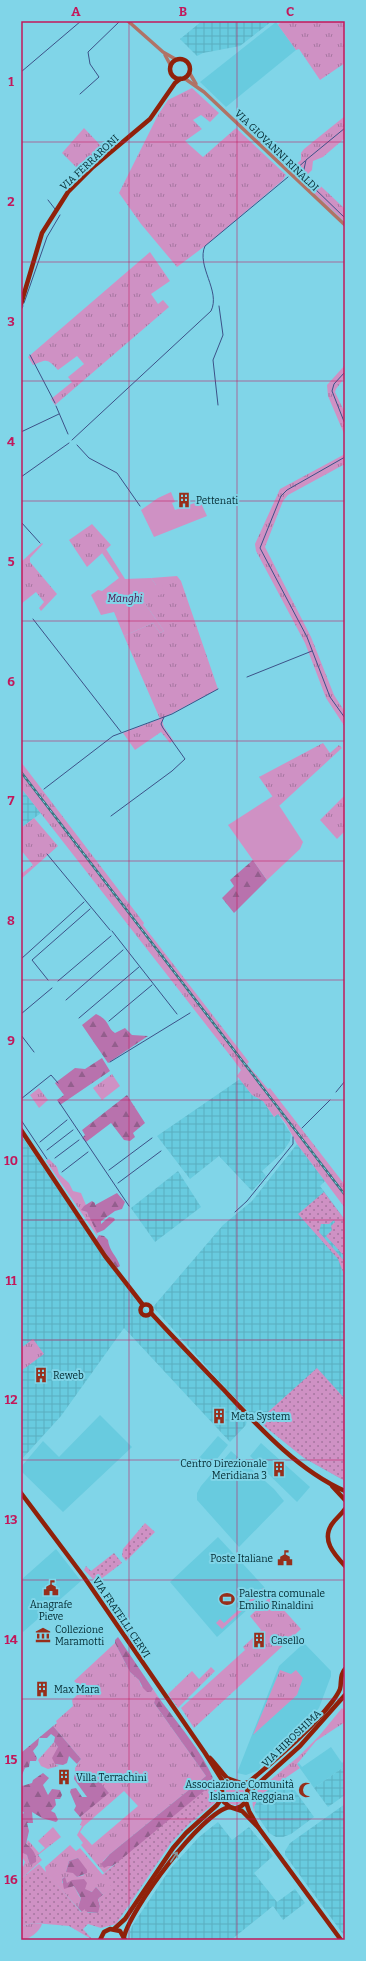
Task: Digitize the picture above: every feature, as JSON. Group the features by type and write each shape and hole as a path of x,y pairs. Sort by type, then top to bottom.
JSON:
{"main road":[{"path":"177,60 187,62 190,72 182,79 172,74 171,66 177,60"},
{"name":"VIA FERRARONI","path":"170,89 172,74"},
{"name":"VIA FERRARONI","path":"21,304 39,239 68,192 93,167 150,120 170,89 182,79"},
{"path":"21,1130 105,1256 143,1305"},
{"path":"143,1305 148,1304 150,1306 152,1309 151,1313 260,1428 286,1452 328,1482 345,1491"},
{"path":"143,1305 141,1310 143,1314 146,1315 151,1313"},
{"path":"328,1482 345,1500"},
{"name":"VIA FRATELLI CERVI","path":"21,1493 84,1577 205,1753 222,1780 222,1798"},
{"path":"345,1509 342,1515 332,1523 328,1534 329,1544 334,1554 345,1566"},
{"name":"VIA HIROSHIMA","path":"242,1784 249,1782 290,1748 309,1729 338,1694 342,1683 341,1676 345,1669"},
{"path":"342,1683 345,1688"},
{"name":"VIA HIROSHIMA","path":"248,1793 300,1746 345,1695"},
{"name":"VIA FRATELLI CERVI","path":"205,1753 225,1776 234,1782 242,1784"},
{"path":"223,1788 234,1782"},
{"path":"242,1784 248,1793 246,1802 249,1811 258,1827 340,1940"},
{"path":"100,1940 104,1932 114,1929 125,1919 173,1848 186,1833 217,1805 222,1798 230,1807"},
{"path":"236,1808 246,1802"},
{"path":"124,1938 129,1922 178,1850 202,1825 222,1810 230,1807 244,1812 258,1827"},
{"path":"114,1929 120,1932 124,1938"}],"street":[{"path":"128,21 163,52 177,60"},
{"path":"163,52 171,66"},
{"name":"VIA GIOVANNI RINALDI","path":"190,72 198,86 345,225"},
{"name":"VIA GIOVANNI RINALDI","path":"182,79 198,86"}],"shaded area":[{"path":"202,21 272,21 240,46 203,53 197,56 180,39"},
{"path":"276,22 296,50 226,107 200,82"},
{"path":"21,788 41,813 21,828"},
{"path":"240,1079 252,1095 263,1101 274,1117 278,1114 291,1134 290,1141 282,1153 262,1171 266,1176 252,1191 219,1156 190,1179 157,1136"},
{"path":"21,1135 104,1257 136,1300 245,1414 247,1420 246,1425 230,1442 124,1328 61,1416 21,1460"},
{"path":"297,1144 325,1181 320,1186 345,1220 345,1481 304,1458 264,1425 261,1425 153,1307 223,1225 252,1201"},
{"path":"178,1171 201,1207 155,1242 131,1208"},
{"path":"100,1415 132,1447 63,1512 21,1471 21,1467 43,1441 59,1457"},
{"path":"218,1436 228,1445 209,1469 199,1458"},
{"name":"Centro Direzionale Meridiana 3","path":"261,1443 310,1487 297,1502 250,1456"},
{"path":"231,1451 274,1489 284,1501 239,1547 197,1500 197,1493 201,1486"},
{"path":"218,1537 268,1591 217,1637 170,1582"},
{"path":"56,1549 81,1581 23,1632 21,1630 21,1580"},
{"path":"304,1643 331,1671 331,1676 319,1708 303,1728 271,1759 262,1763 259,1770 246,1775 237,1773 279,1666"},
{"path":"331,1747 342,1763 345,1760 345,1766 314,1788 297,1764 299,1763 302,1767"},
{"path":"345,1766 345,1795 328,1807 314,1788"},
{"path":"286,1778 314,1817 291,1834 283,1837 276,1837 269,1833 255,1812 254,1807 259,1796"},
{"path":"345,1804 345,1937 285,1855 285,1851 290,1843"},
{"path":"218,1822 232,1840 249,1827 273,1856 254,1873 277,1902 295,1889 305,1903 283,1920 273,1906 231,1940 131,1940 130,1932 132,1926 170,1869 199,1837"}],"green space":[{"path":"282,21 345,21 345,63 320,80 299,49 296,50 278,25"},
{"path":"192,88 219,113 210,122 201,115 193,120 202,129 185,141 203,157 236,128 286,175 283,180 205,246 177,267 141,224 119,193 158,115 168,100"},
{"path":"345,116 345,138 323,157 313,161 312,170 308,174 345,209 345,222 289,170 301,160 301,153 304,149"},
{"path":"84,128 105,150 82,173 62,153"},
{"path":"150,252 170,281 151,294 158,304 163,300 169,307 55,405 51,399 72,382 68,377 84,364 77,356 58,370 47,361 33,365 28,357"},
{"path":"345,365 345,377 335,392 345,413 345,436 328,396 327,385"},
{"path":"345,454 345,464 288,495 283,501 265,547 311,637 334,695 345,712 345,727 326,698 305,643 256,551 255,544 280,489"},
{"path":"171,492 175,502 172,503 175,510 200,501 207,516 154,537 141,510 158,498"},
{"path":"92,524 111,545 87,567 69,540"},
{"path":"42,543 43,544 30,558 30,562 57,594 41,611 39,608 44,602 36,592 21,604 21,562"},
{"name":"Manghi","path":"106,549 125,579 151,578 156,585 162,585 164,593 144,602 164,631 160,633 153,623 124,636 114,612 101,615 91,595 98,590 102,591 119,578 102,553"},
{"path":"177,576 181,581 218,689 162,720 164,727 173,740 170,743 161,732 135,750 123,733 160,719 124,636 153,623 160,633 164,631 144,602 156,585 151,578"},
{"path":"323,743 330,753 339,745 342,748 279,806 259,777"},
{"path":"21,762 144,923 143,925 249,1062 247,1064 268,1089 270,1088 345,1185 345,1208 297,1144 286,1124 278,1114 274,1117 263,1101 252,1095 237,1076 241,1070 232,1058 21,788"},
{"path":"345,795 345,831 337,839 320,820"},
{"path":"273,796 303,842 300,849 267,880 228,825"},
{"path":"34,818 58,846 21,879 21,874 33,865 21,850 21,828"},
{"path":"253,860 267,880 234,913 222,898 234,886 230,880"},
{"path":"96,1014 104,1019 115,1033 125,1028 132,1035 148,1036 108,1063 82,1025"},
{"path":"102,1058 110,1071 60,1105 57,1100 64,1095 55,1083 75,1068 85,1069"},
{"path":"112,1074 120,1086 102,1100 93,1088"},
{"path":"39,1088 48,1100 39,1108 30,1095"},
{"path":"127,1095 145,1123 133,1133 135,1137 130,1141 124,1140 111,1123 86,1142 82,1138 85,1135 82,1130"},
{"path":"49,1159 57,1167 59,1174 69,1183 73,1191 81,1193 86,1205 84,1211 87,1212 94,1224 98,1237 46,1161"},
{"path":"324,1192 345,1220 345,1257 326,1236 332,1230 331,1226 335,1222 334,1220 329,1224 321,1224 319,1232 345,1262 345,1277 338,1259 298,1214"},
{"path":"117,1193 125,1202 122,1209 115,1211 101,1221 101,1224 109,1217 114,1218 115,1220 104,1230 97,1233 87,1212 81,1210 92,1201 95,1205"},
{"path":"99,1235 104,1236 108,1240 120,1266 117,1268 96,1240"},
{"path":"33,1339 44,1354 21,1371 21,1348"},
{"path":"317,1368 345,1399 345,1481 304,1458 258,1421"},
{"path":"145,1523 155,1532 126,1561 122,1556 123,1549"},
{"path":"114,1553 122,1563 101,1579 94,1580 84,1570 86,1566 91,1571"},
{"path":"263,1588 265,1590 222,1629 216,1623 220,1619 224,1623"},
{"path":"269,1598 273,1598 301,1629 194,1728 181,1708 245,1650 243,1647 261,1630 250,1616"},
{"path":"118,1637 153,1689 151,1692 147,1692 139,1680 130,1672 115,1643 115,1640"},
{"path":"115,1643 130,1672 139,1680 141,1686 152,1691 153,1689 159,1698 154,1703 206,1776 110,1854 103,1861 112,1866 104,1873 81,1845 83,1843 77,1835 82,1826 80,1825 82,1820 80,1817 108,1792 93,1777 85,1778 81,1772 75,1772 75,1768 81,1759 53,1726 57,1723 56,1721 73,1706 72,1700 83,1689 74,1681","holes":["124,1791 138,1806 92,1845 80,1832 84,1826"]},
{"path":"211,1667 215,1671 178,1708 168,1694 192,1671 199,1679"},
{"path":"280,1670 291,1674 296,1670 303,1678 297,1695 253,1735"},
{"path":"156,1697 159,1698 199,1752 212,1775 216,1786 122,1860 112,1866 104,1868 101,1864 110,1854 206,1776 154,1703"},
{"path":"342,1708 345,1712 345,1722 316,1741 297,1764 300,1768 259,1796 254,1807 255,1812 253,1807 253,1801 257,1791 298,1757 319,1736"},
{"path":"53,1726 81,1759 77,1764 69,1756 67,1763 63,1765 55,1764 52,1758 58,1747 54,1742 55,1737 51,1734 47,1738 39,1738 38,1745 33,1751 37,1758 36,1761 30,1761 29,1767 25,1768 21,1777 21,1753"},
{"path":"54,1742 58,1747 55,1764 59,1766 48,1769 41,1766 38,1760"},
{"path":"79,1771 85,1778 94,1775 109,1793 80,1817 74,1810 76,1806 70,1792 71,1789 76,1788 82,1797 87,1797 74,1779 75,1772"},
{"path":"43,1773 49,1778 43,1785 48,1795 52,1789 60,1790 62,1795 60,1799 55,1799 56,1805 51,1811 55,1813 58,1820 56,1822 42,1818 32,1812 33,1823 27,1823 29,1831 26,1844 34,1852 36,1862 30,1865 27,1855 23,1853 21,1854 21,1815 24,1813 21,1809 21,1784 22,1786 32,1783 33,1780"},
{"path":"215,1782 218,1795 217,1801 190,1823 171,1843 116,1924 101,1928 88,1924 83,1929 93,1940 69,1926 34,1923 21,1926 21,1879 39,1864 81,1912 85,1909 88,1913 98,1913 100,1906 98,1899 112,1887 102,1875"},
{"path":"235,1785 242,1788 245,1795 242,1802 235,1805 228,1802 225,1795 228,1788"},
{"path":"53,1827 61,1837 38,1855 42,1860 21,1879 21,1865 23,1867 25,1862 21,1855 23,1852 27,1855 30,1865 26,1844 28,1840 39,1853 45,1848 38,1841"},
{"path":"70,1845 76,1851 80,1848 113,1887 103,1895 96,1887 93,1892 75,1887 81,1898 78,1908 46,1873 45,1867","holes":["78,1858 84,1875 77,1877 73,1872 66,1872 69,1861","65,1877 65,1881 71,1885 62,1883 62,1879"]},
{"path":"78,1858 87,1870 87,1873 77,1877 73,1873 66,1872 69,1861"},
{"path":"65,1877 67,1883 72,1880 84,1879 87,1883 85,1889 92,1892 96,1887 103,1895 98,1899 100,1906 99,1913 82,1912 78,1908 81,1898 74,1886 64,1889 62,1879"},
{"path":"34,1923 42,1924 34,1935 21,1940 21,1926"}],"waterway":[{"path":"21,72 81,21"},
{"path":"80,94 99,77 90,64 88,52 120,21"},
{"path":"345,128 306,160 303,174 312,186 345,218"},
{"path":"294,171 305,161"},
{"path":"72,440 211,311 213,295 204,262 203,254 205,246 288,177"},
{"path":"48,200 55,209"},
{"path":"24,303 47,237 60,215"},
{"path":"21,310 23,306"},
{"path":"218,405 213,360 223,335 219,306"},
{"path":"30,355 55,403"},
{"path":"345,372 334,384 332,391 345,424"},
{"path":"56,406 68,434"},
{"path":"21,432 59,414"},
{"path":"21,477 69,443"},
{"path":"77,445 89,458 117,473 140,506"},
{"path":"345,457 287,490 281,496 260,548 307,637 330,697 345,718"},
{"path":"21,522 40,543"},
{"path":"33,619 121,732"},
{"path":"247,677 312,651"},
{"path":"44,789 113,736 172,714 218,689"},
{"path":"111,816 172,771 185,759 163,728 161,724 164,717"},
{"path":"47,854 110,930"},
{"path":"21,959 84,902"},
{"path":"48,980 32,960 90,909"},
{"path":"112,931 177,1014"},
{"path":"58,981 111,936"},
{"path":"66,1000 123,950"},
{"path":"79,1018 139,967"},
{"path":"109,1021 152,985"},
{"path":"21,1014 52,988"},
{"path":"110,1062 190,1013"},
{"path":"21,1035 34,1052"},
{"path":"21,1099 51,1075 58,1083"},
{"path":"336,1092 345,1081"},
{"path":"302,1128 330,1100"},
{"path":"59,1102 129,1206"},
{"path":"21,1120 47,1159"},
{"path":"40,1142 67,1120"},
{"path":"47,1150 73,1130"},
{"path":"235,1212 247,1201 293,1144 293,1137"},
{"path":"109,1170 152,1138"},
{"path":"55,1158 79,1140"},
{"path":"118,1183 161,1151"},
{"path":"62,1172 88,1152"}],"railway":[{"path":"21,772 345,1195"}],"place":[{"name":"Pettenati","path":"184,500"},
{"name":"Reweb","path":"41,1375"},
{"name":"Meta System","path":"219,1416"},
{"name":"Centro Direzionale Meridiana 3","path":"279,1469"},
{"name":"Poste Italiane","path":"285,1558"},
{"name":"Anagrafe Pieve","path":"51,1588"},
{"name":"Palestra comunale Emilio Rinaldini","path":"227,1599"},
{"name":"Collezione Maramotti","path":"43,1635"},
{"name":"Casello","path":"259,1640"},
{"name":"Max Mara","path":"42,1689"},
{"name":"Villa Terrachini","path":"64,1777"},
{"name":"Associazione Comunità Islamica Reggiana","path":"306,1790"}]}
